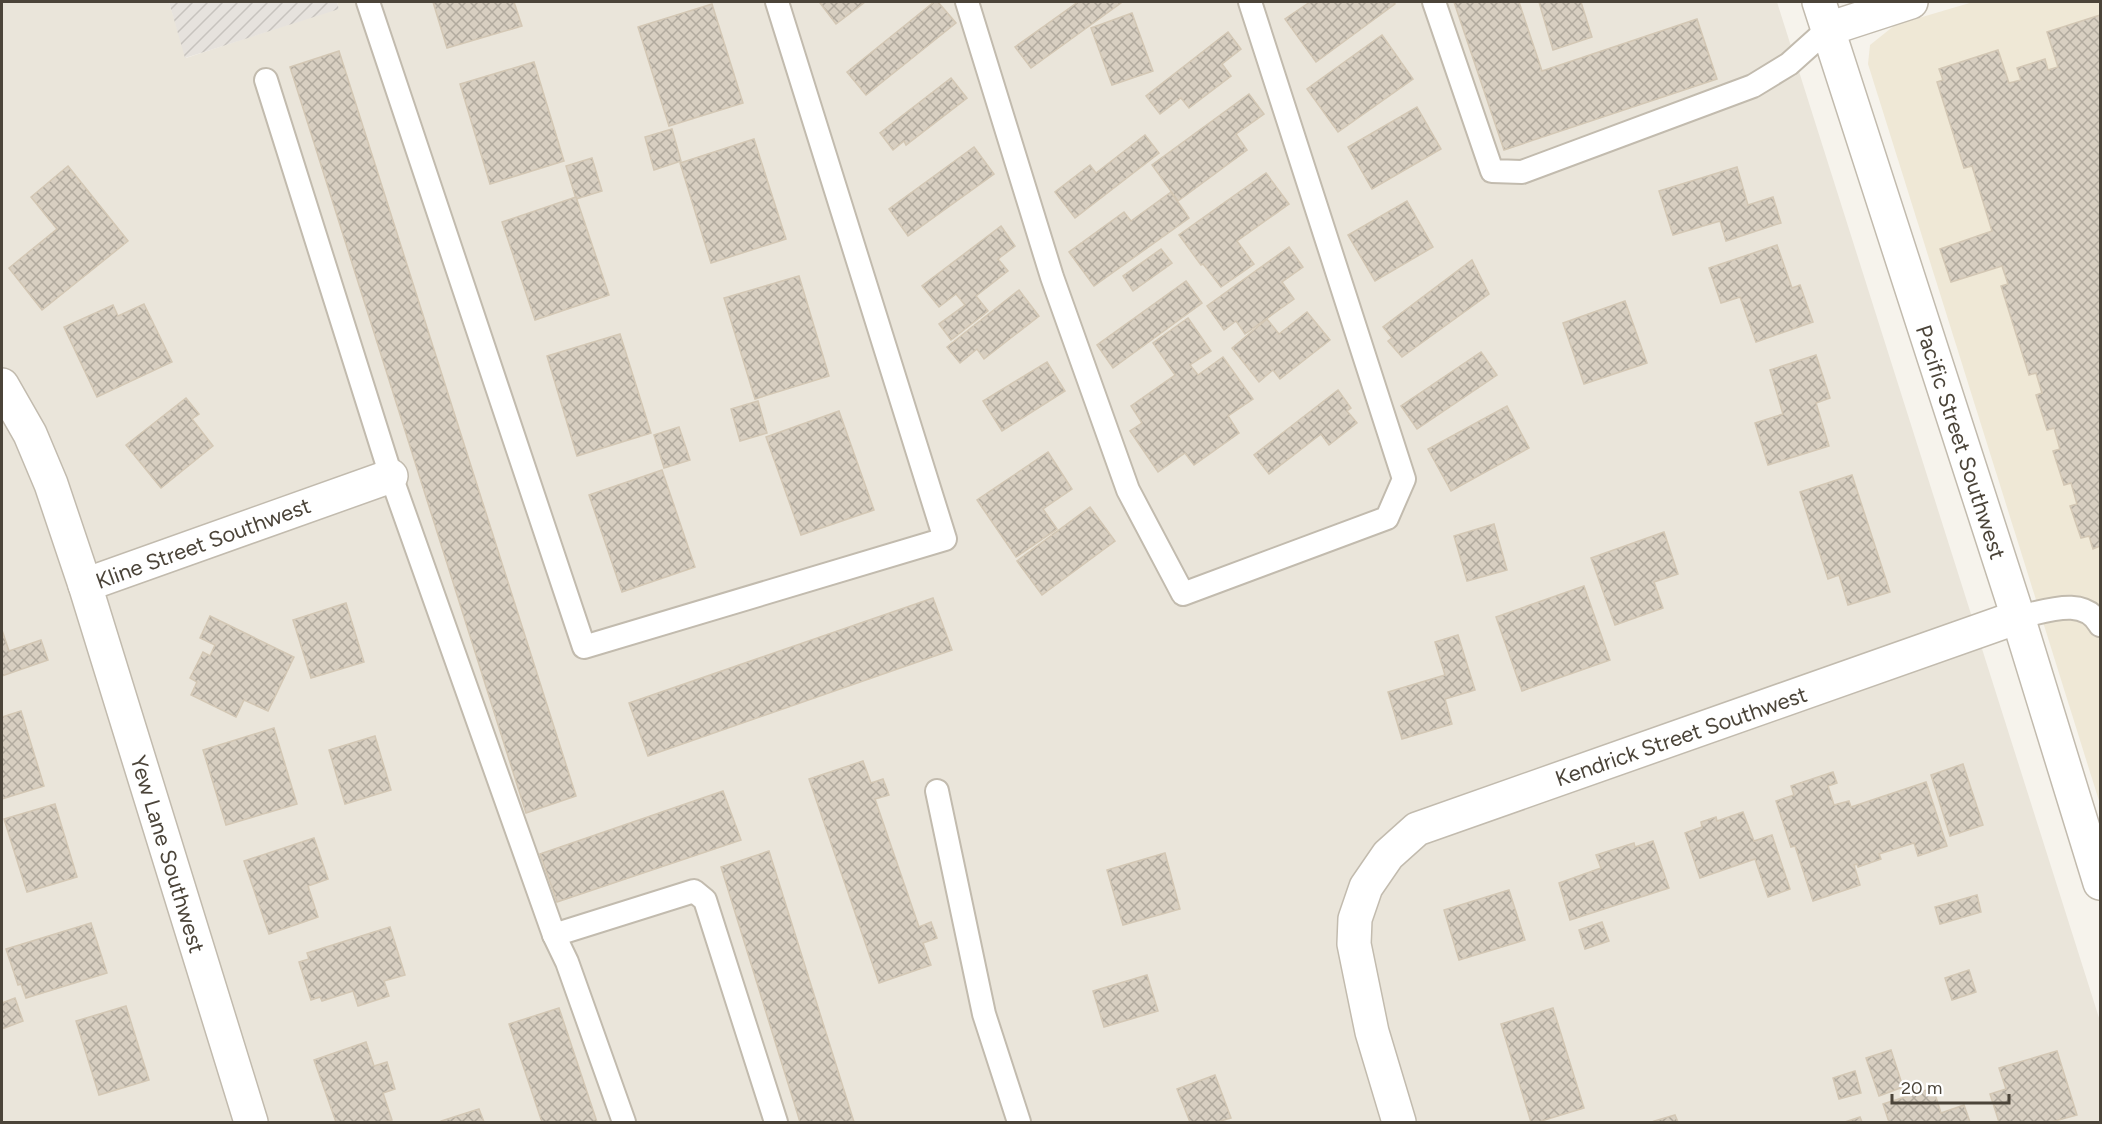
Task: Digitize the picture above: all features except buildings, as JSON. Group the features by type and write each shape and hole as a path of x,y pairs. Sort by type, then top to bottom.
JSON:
{"street":[{"path":"1824,15 1911,2"},
{"name":"Pacific Street Southwest","path":"1824,15 2018,617 2100,883"},
{"name":"Kline Street Southwest","path":"2,385 30,434 51,484 85,585 392,476"},
{"name":"Yew Lane Southwest","path":"85,585 250,1122"},
{"name":"Kendrick Street Southwest","path":"1399,1122 1372,1032 1354,944 1355,919 1366,887 1388,855 1417,829 2018,617"}],"lane":[{"path":"368,2 584,647 945,539 777,2"},
{"path":"967,2 1052,277 1128,490 1183,594 1387,518 1404,479 1250,2"},
{"path":"1434,2 1492,171 1522,172 1753,87 1789,64 1824,15"},
{"path":"266,81 392,476 554,935 567,962 624,1122"},
{"path":"2018,617 2073,607 2085,609 2096,616 2100,625"},
{"path":"937,791 984,1014 1019,1122"},
{"path":"554,935 694,891 705,900 776,1122"}],"shaded area":[{"path":"2,2 169,2 186,58 339,8 337,2 1777,2 2100,1021 2100,1122 2,1122"},
{"path":"169,2 337,2 339,9 185,58"},
{"path":"1973,2 2100,2 2100,804 1868,64 1870,45 1895,25"}]}
